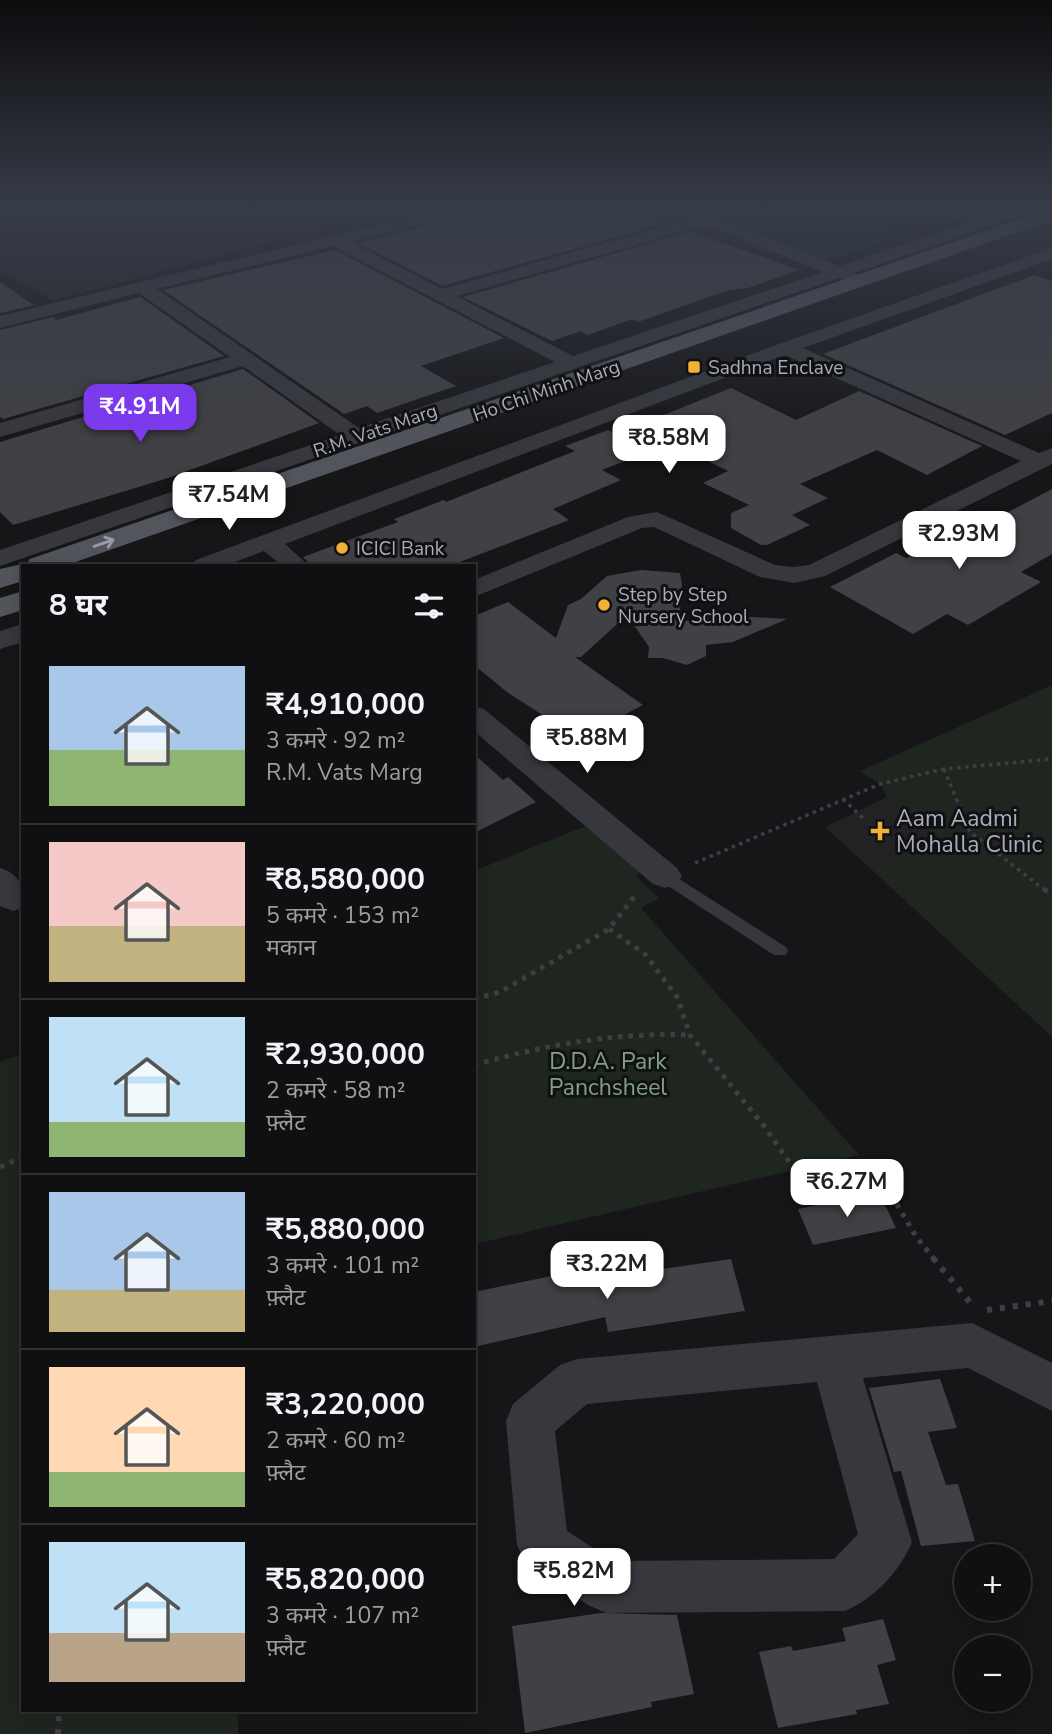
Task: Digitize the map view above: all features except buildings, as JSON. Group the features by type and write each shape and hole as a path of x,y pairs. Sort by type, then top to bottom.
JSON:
{"main road":[{"name":"Ho Chi Minh Marg","path":"43,564 814,289"},
{"name":"Ho Chi Minh Marg","path":"408,462 891,289"},
{"path":"0,579 21,572"},
{"path":"0,608 21,601"}],"street":[{"path":"0,322 134,289"},
{"path":"145,289 356,436"},
{"path":"427,289 569,362"},
{"path":"439,295 461,289"},
{"name":"R.M. Vats Marg","path":"0,558 569,362 808,289"},
{"path":"208,564 951,289"},
{"path":"786,348 1045,458"},
{"path":"0,430 246,359"},
{"path":"476,588 637,522 657,519 769,572 794,575 816,571 1045,458"},
{"path":"268,542 295,564"},
{"path":"0,640 21,633"},
{"path":"476,717 665,876"},
{"path":"834,1357 887,1542 845,1586 606,1587 543,1545 530,1421 577,1382 834,1357 972,1345 1052,1388"}],"lane":[{"path":"665,876 780,951"}],"path":[{"path":"665,876 880,784 944,769 1052,759"},
{"path":"944,769 970,832 1052,895"},
{"path":"843,799 865,820"},
{"path":"476,998 500,992 609,929 638,892"},
{"path":"609,929 645,954 677,997 690,1035 764,1126 799,1176 823,1185 881,1178 917,1238 977,1312 1052,1301"},
{"path":"476,1064 508,1055 608,1037 655,1032 690,1035"},
{"path":"0,1167 21,1158"},
{"path":"58,1734 59,1712"}],"shaded area":[{"path":"32,289 98,289 54,301"},
{"name":"Aam Aadmi Mohalla Clinic","path":"887,797 935,836 871,869 825,827"}],"green space":[{"path":"1052,685 1052,1037 871,869 934,836 887,797 880,784 860,771"},
{"name":"D.D.A. Park Panchsheel","path":"586,826 642,870 636,876 659,898 641,908 859,1155 476,1244 476,870"},
{"path":"21,1054 21,1712 238,1712 238,1734 0,1734 0,1062"}],"place":[{"name":"Sadhna Enclave","path":"694,367"},
{"name":"ICICI Bank","path":"342,548"},
{"name":"Step by Step Nursery School","path":"604,605"},
{"name":"Aam Aadmi Mohalla Clinic","path":"880,831"}]}
